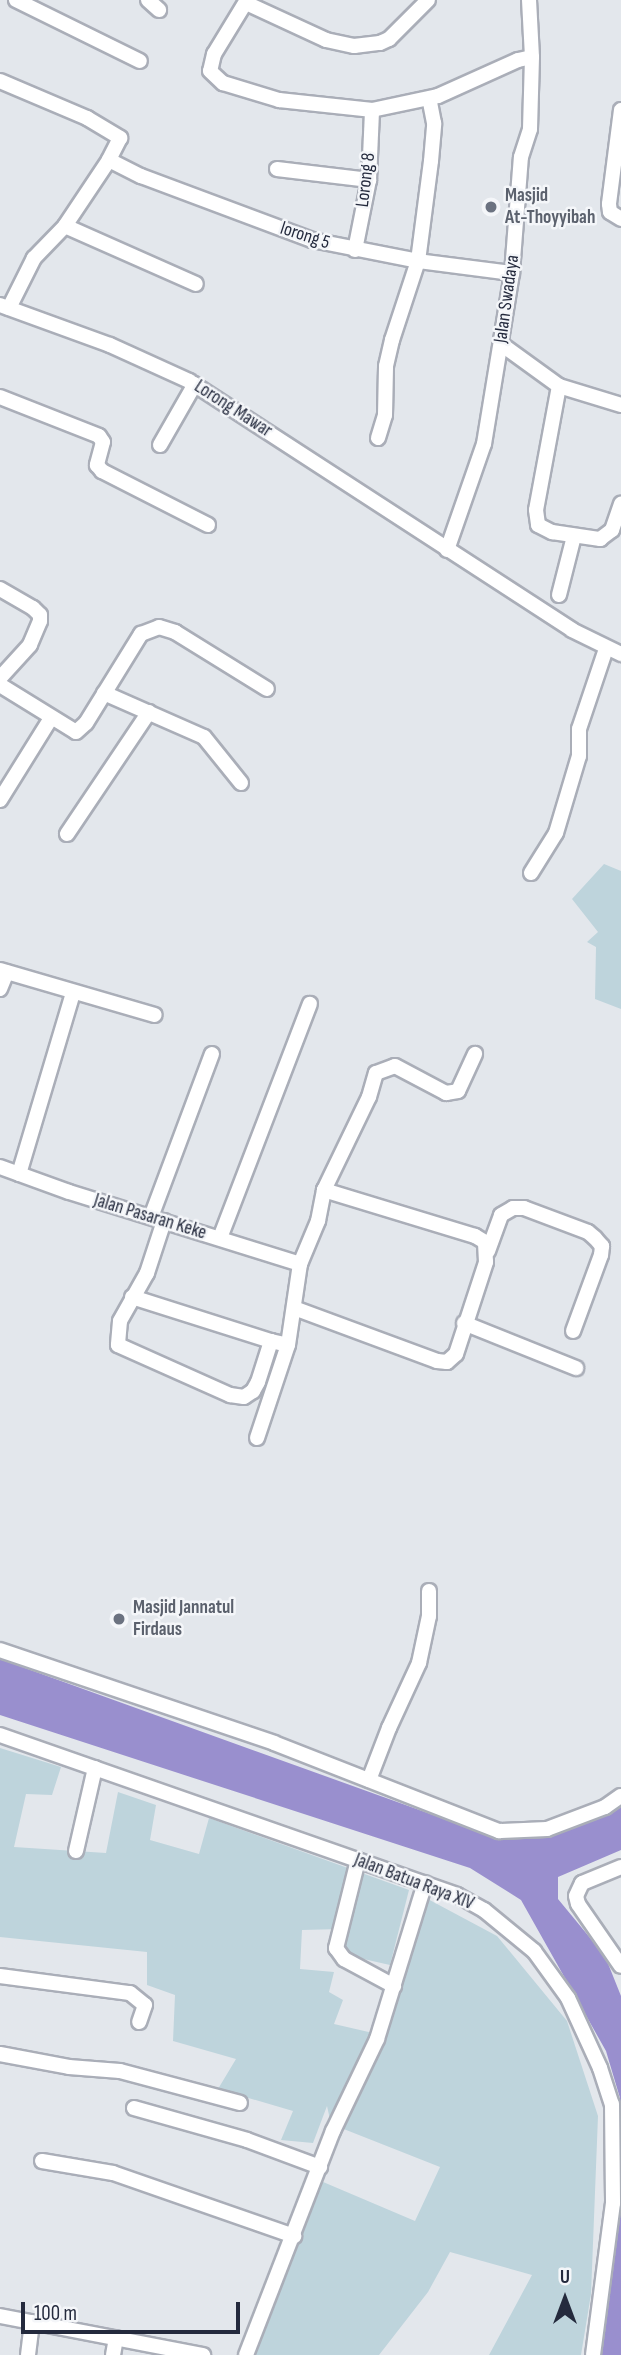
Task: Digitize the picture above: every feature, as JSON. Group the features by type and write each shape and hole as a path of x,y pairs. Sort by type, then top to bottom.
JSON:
{"street":[{"path":"16,0 140,61"},
{"path":"428,0 389,39 369,46 326,40 247,1 214,54 210,71 223,83 279,100 372,110 462,88 492,72 532,57"},
{"name":"Jalan Swadaya","path":"447,550 484,444 512,273 521,157 530,129 532,57 529,0"},
{"path":"0,80 106,127 120,138 109,160 65,226 34,258 4,306"},
{"path":"378,438 386,415 386,366 391,340 418,261 434,123 429,98"},
{"name":"Lorong 8","path":"355,250 369,180 372,110"},
{"path":"621,110 609,204 610,212 621,219"},
{"name":"lorong 5","path":"109,160 141,176 312,240 418,261 512,273"},
{"path":"277,169 369,180"},
{"path":"65,226 196,284"},
{"name":"Lorong Mawar","path":"4,306 110,345 195,384 572,630 606,649 621,654"},
{"path":"501,344 559,386 621,405"},
{"path":"160,445 195,384"},
{"path":"559,386 536,519 538,525 595,540 603,538 612,530 620,508"},
{"path":"0,397 99,436 103,442 97,466 102,471 208,525"},
{"path":"559,595 574,536"},
{"path":"0,589 33,608 40,621 30,645 0,678"},
{"path":"0,685 76,732 81,729 141,634 159,627 175,632 267,689"},
{"path":"531,873 556,833 579,756 579,729 606,649"},
{"path":"104,693 204,737 241,783"},
{"path":"66,834 149,712"},
{"path":"0,800 51,718"},
{"path":"0,989 3,971 155,1015"},
{"path":"19,1174 73,993"},
{"path":"220,1238 310,1004"},
{"path":"212,1054 157,1219 147,1273 120,1321 118,1345 230,1395 244,1397 253,1391 271,1341"},
{"path":"257,1438 288,1345 300,1264 317,1222 324,1190 369,1097 376,1073 395,1066 446,1093 458,1091 475,1054"},
{"name":"Jalan Pasaran Keke","path":"0,1167 300,1264"},
{"path":"324,1190 475,1236 485,1242 488,1251"},
{"path":"294,1308 447,1362 456,1354 501,1215 513,1208 524,1208 589,1232 602,1247 573,1331"},
{"path":"132,1297 288,1345"},
{"path":"464,1324 576,1368"},
{"path":"369,1780 419,1663 429,1616 429,1591"},
{"path":"0,1650 274,1743 484,1826 513,1832 547,1829 605,1807 621,1796"},
{"name":"Jalan Batua Raya XIV","path":"0,1735 425,1883 484,1910 534,1951 568,1998 600,2068 612,2104 614,2166 610,2241 593,2355"},
{"path":"76,1851 95,1769"},
{"path":"358,1860 336,1948 344,1959 394,1986"},
{"path":"621,1867 580,1885 576,1896 578,1905 621,1966"},
{"path":"246,2355 337,2122 377,2039 425,1883"},
{"path":"0,1976 130,1993 145,2005 139,2022"},
{"path":"0,2054 69,2067 120,2071 240,2103"},
{"path":"134,2108 247,2140 320,2167"},
{"path":"43,2161 113,2173 294,2236"},
{"path":"0,2316 203,2355"},
{"path":"28,2355 32,2322"},
{"path":"113,2355 116,2338"}],"shaded area":[{"path":"604,864 621,871 621,1009 595,999 596,947 587,942 598,932 572,899"},
{"path":"0,1659 500,1839 555,1831 621,1799 621,1850 558,1877 558,1899 605,1956 621,1996 621,2355 598,2355 615,2238 620,2098 606,2051 521,1900 470,1868 0,1715"},
{"path":"0,1748 61,1767 52,1795 26,1794 14,1847 106,1853 118,1792 156,1805 150,1840 199,1854 209,1818 409,1890 390,1965 337,1953 341,1929 302,1930 300,1969 334,1972 329,1992 343,2000 334,2024 373,2033 424,1897 497,1936 567,2021 598,2116 591,2294 581,2355 489,2355 532,2275 450,2252 428,2292 379,2355 244,2355 309,2176 415,2221 440,2167 331,2124 327,2106 313,2143 281,2140 293,2111 218,2089 236,2059 173,2041 175,1995 147,1985 147,1952 0,1937"}],"place":[{"name":"Masjid At-Thoyyibah","path":"491,207"},
{"name":"Masjid Jannatul Firdaus","path":"119,1619"}]}
